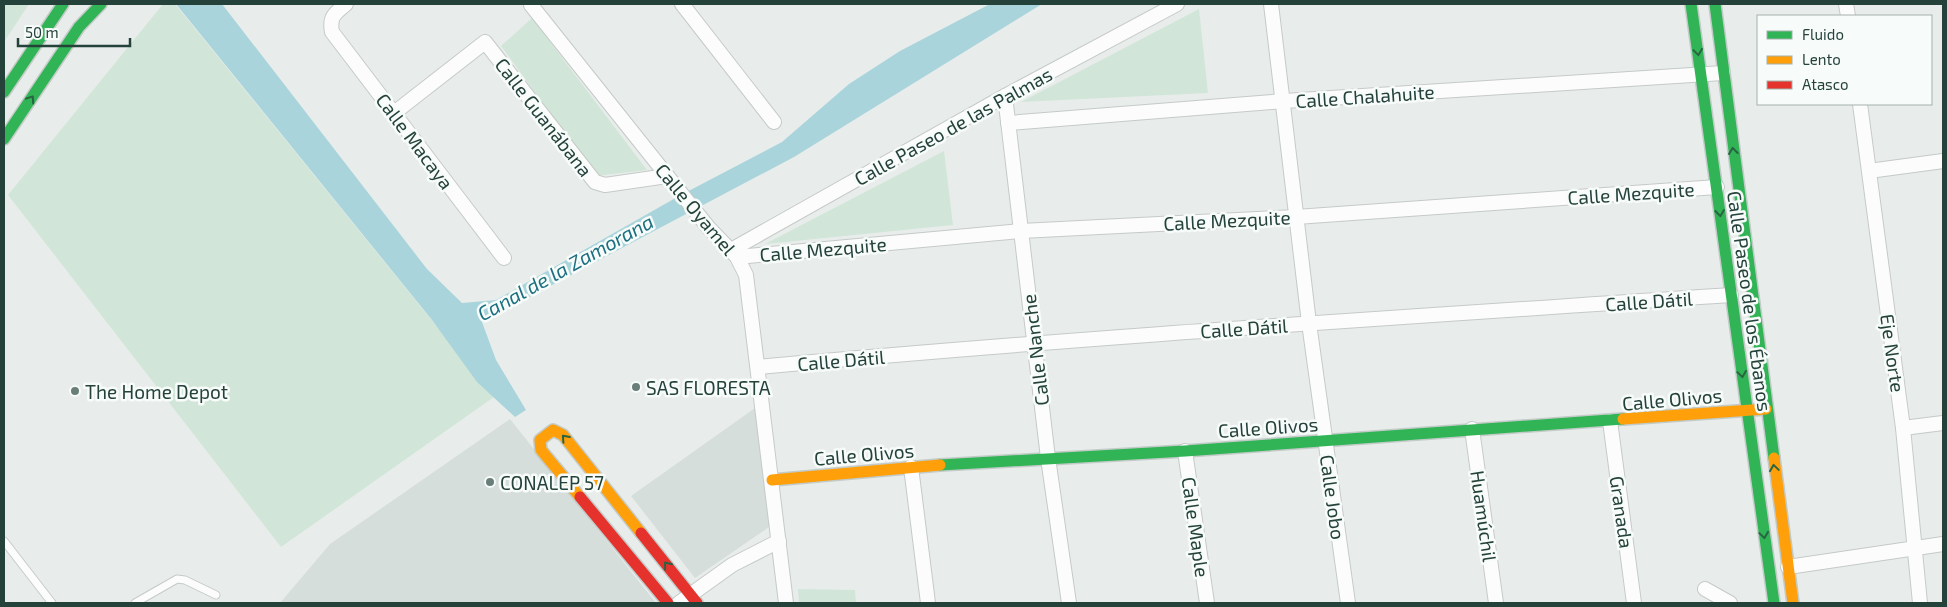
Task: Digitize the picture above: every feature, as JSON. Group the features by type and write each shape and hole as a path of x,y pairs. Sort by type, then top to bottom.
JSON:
{"main road":[{"path":"4,92 63,4"},
{"path":"4,139 80,27 101,4"},
{"name":"Calle Paseo de los Ébanos","path":"1691,4 1774,603"},
{"name":"Calle Paseo de los Ébanos","path":"1714,4 1793,603"},
{"name":"Calle Olivos","path":"772,480 911,467 1185,451 1766,409"},
{"path":"668,603 542,450 540,440 553,430 563,435 689,601"}],"street":[{"name":"Calle Macaya","path":"346,4 333,14 330,22 332,32 504,258"},
{"path":"682,4 774,122"},
{"name":"Calle Paseo de las Palmas","path":"734,253 1005,96 1176,4"},
{"name":"Calle Jobo","path":"1271,4 1309,323 1348,603"},
{"name":"Calle Oyamel","path":"532,5 714,235 734,253 746,275 786,603"},
{"name":"Calle Guanábana","path":"394,113 485,42 595,182 605,185 667,176"},
{"name":"Calle Chalahuite","path":"1008,123 1284,101 1723,73"},
{"name":"Calle Nanche","path":"1005,96 1048,458 1069,603"},
{"name":"Eje Norte","path":"1860,105 1903,428 1913,548 1920,603"},
{"path":"1869,171 1943,160"},
{"name":"Calle Mezquite","path":"734,253 1021,231 1296,217 1717,187"},
{"name":"Calle Dátil","path":"758,367 1309,323 1731,295"},
{"name":"Granada","path":"1610,421 1634,603"},
{"path":"1903,428 1943,423"},
{"name":"Huamúchil","path":"1472,429 1496,603"},
{"name":"Calle Maple","path":"1185,451 1207,603"},
{"path":"911,467 928,603"},
{"path":"689,601 732,565 779,541"},
{"path":"1788,567 1943,544"},
{"path":"1705,589 1730,603"}],"lane":[{"path":"4,541 52,603"},
{"path":"135,603 177,579 185,580 216,595"}],"shaded area":[{"path":"755,408 772,525 695,578 631,496"},
{"name":"CONALEP 57","path":"510,419 656,603 280,603 330,544"}],"green space":[{"path":"4,4 29,4 4,42"},
{"path":"163,4 175,4 494,397 281,547 8,195"},
{"path":"1199,9 1208,93 1021,102"},
{"path":"532,18 647,170 596,176 501,46"},
{"path":"944,151 953,225 765,244"},
{"path":"798,589 855,590 856,603 799,603"}],"water":[{"name":"Canal de la Zamorana","path":"176,4 222,4 427,269 462,303 496,300 679,196 782,142 849,84 900,51 990,4 1042,4 794,157 482,322 496,360 526,410 515,417 477,382 432,320"}],"traffic: fast":[{"path":"4,92 63,4"},
{"path":"4,139 79,27 101,4"},
{"path":"1691,4 1774,603"},
{"path":"1715,4 1774,458"},
{"path":"940,465 1185,451 1623,419"}],"traffic: slow":[{"path":"1623,419 1766,409"},
{"path":"580,497 541,450 540,440 553,430 563,435 641,533"},
{"path":"1774,458 1793,603"},
{"path":"772,480 940,465"}],"traffic: jam":[{"path":"580,497 668,603"},
{"path":"641,533 697,603"}],"place":[{"name":"SAS FLORESTA","path":"636,387"},
{"name":"The Home Depot","path":"75,391"},
{"name":"CONALEP 57","path":"490,482"}]}
